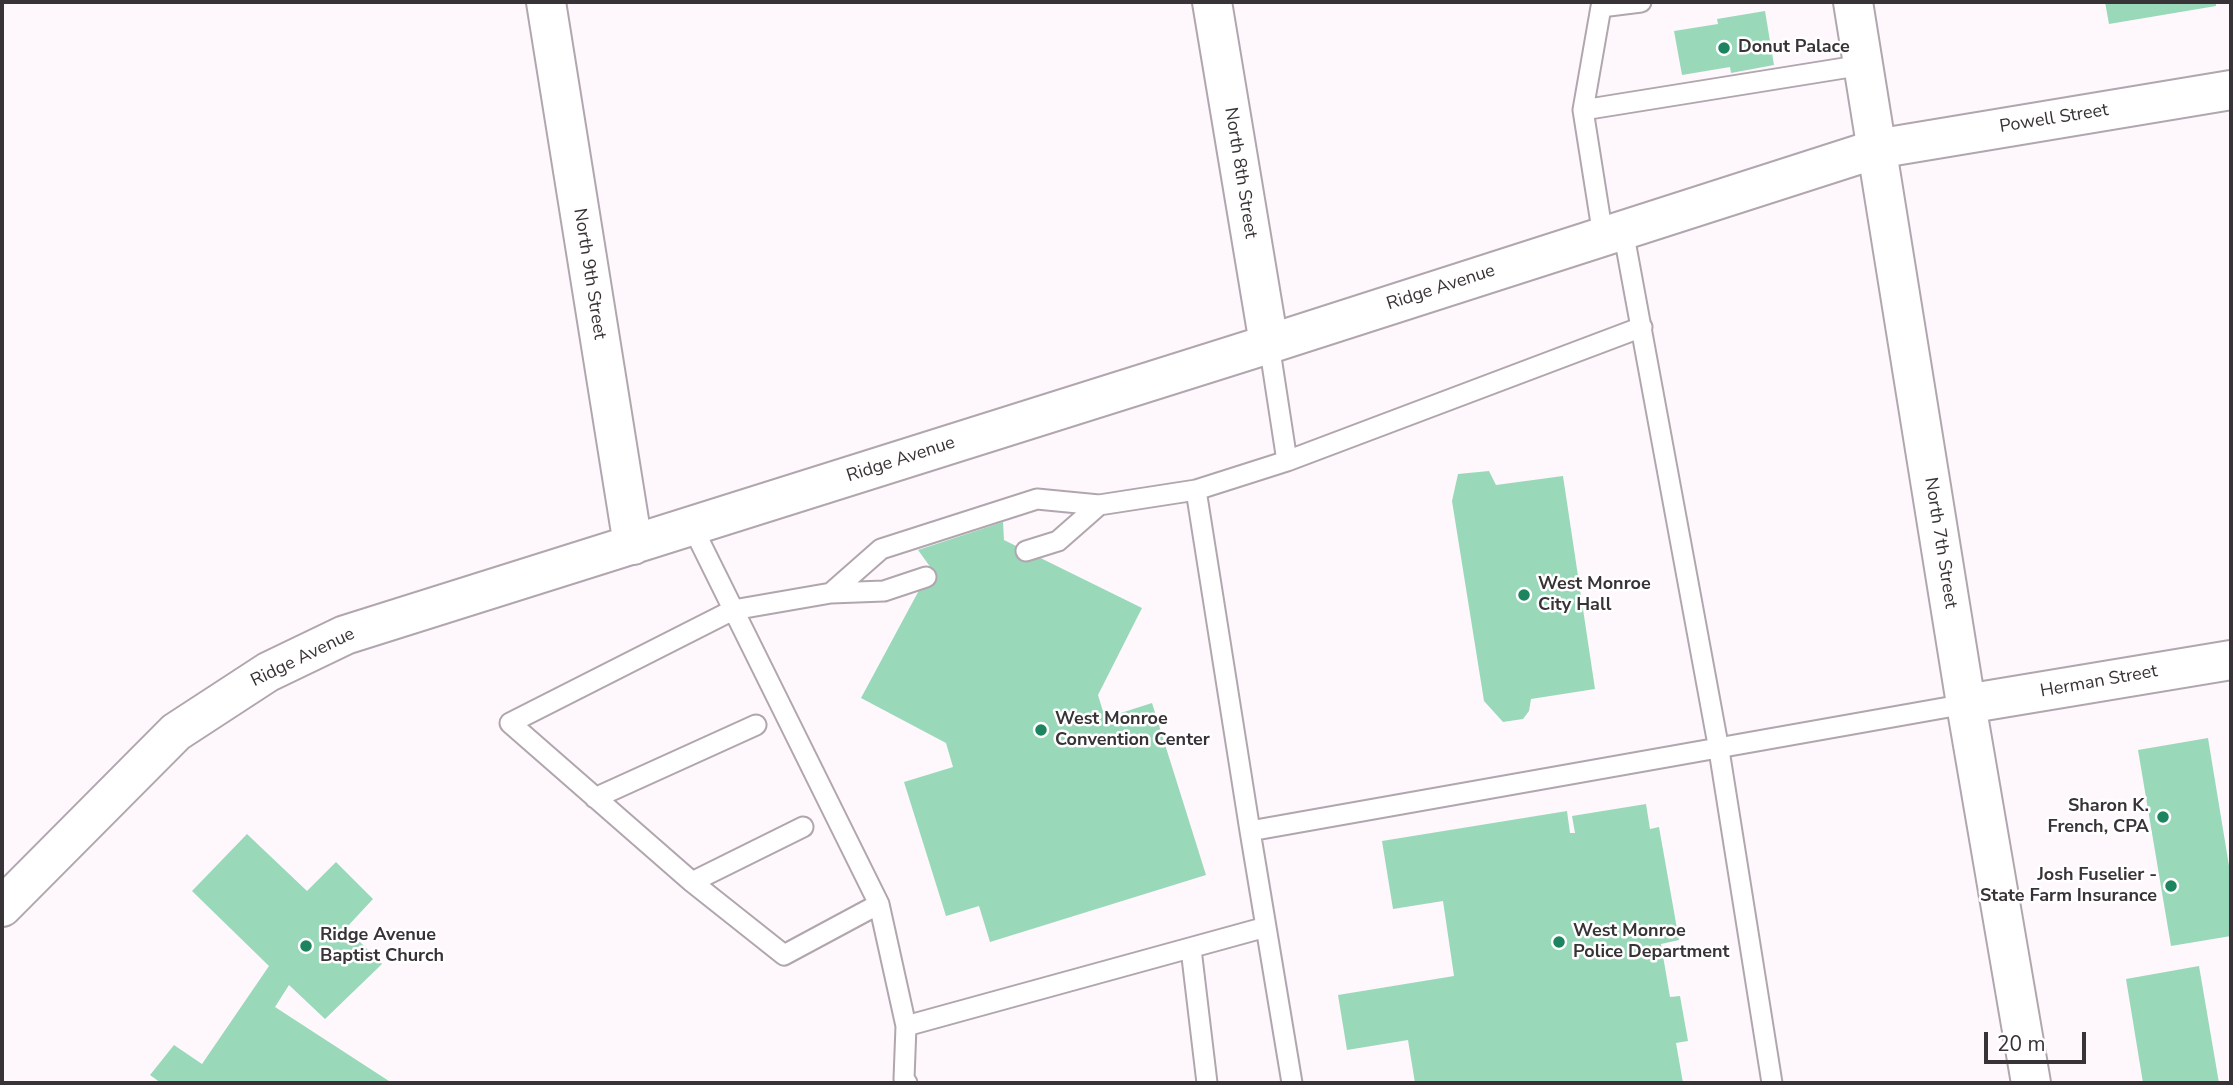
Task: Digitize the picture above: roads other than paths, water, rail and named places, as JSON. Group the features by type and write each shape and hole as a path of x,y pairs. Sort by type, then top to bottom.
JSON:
{"street":[{"name":"North 9th Street","path":"546,2 633,545"},
{"name":"North 8th Street","path":"1212,2 1269,344"},
{"name":"North 7th Street","path":"1853,2 1966,704 2031,1083"},
{"name":"Powell Street","path":"1876,149 2231,90"},
{"name":"Ridge Avenue","path":"2,907 176,733 268,672 345,635 1269,344 1876,149"},
{"name":"Herman Street","path":"1966,704 2231,660"}],"lane":[{"path":"1642,2 1601,7 1583,110 1613,233 1642,327 1718,750 1772,1083"},
{"path":"1583,110 1863,65"},
{"path":"831,593 881,549 1037,499 1099,505 1196,490 1287,461 1642,327"},
{"path":"1269,344 1287,461"},
{"path":"1196,490 1292,1083"},
{"path":"1026,551 1058,541 1099,505"},
{"path":"692,526 880,904 906,1026 904,1079 907,1083"},
{"path":"880,904 784,955 691,882 510,723 733,610 831,593 884,591 926,578"},
{"path":"1250,831 1966,704"},
{"path":"595,798 756,725"},
{"path":"691,882 803,827"},
{"path":"906,1026 1266,927"},
{"path":"1191,949 1207,1083"}],"place":[{"name":"Donut Palace","path":"1724,48"},
{"name":"West Monroe City Hall","path":"1524,595"},
{"name":"West Monroe Convention Center","path":"1041,730"},
{"name":"Sharon K. French, CPA","path":"2163,817"},
{"name":"Josh Fuselier - State Farm Insurance","path":"2171,886"},
{"name":"West Monroe Police Department","path":"1559,942"},
{"name":"Ridge Avenue Baptist Church","path":"306,946"}]}
